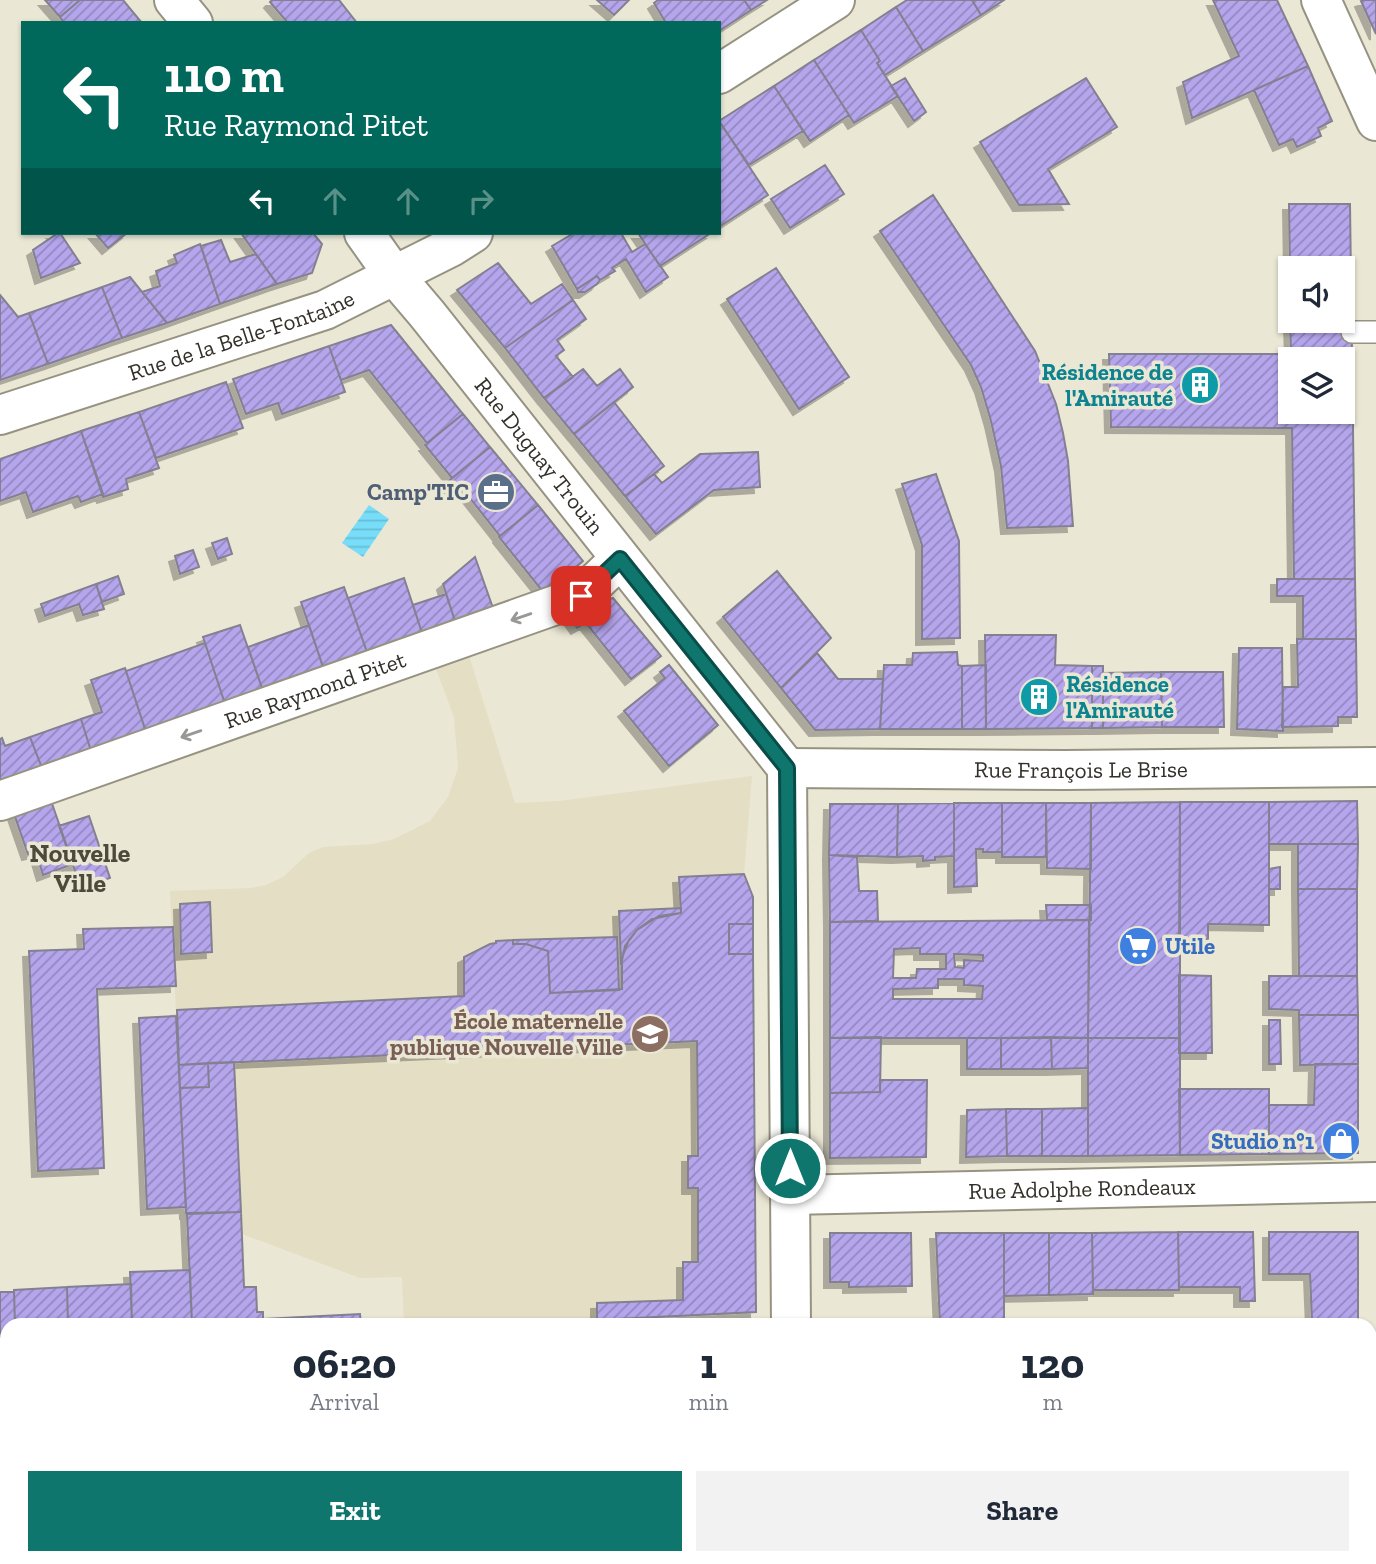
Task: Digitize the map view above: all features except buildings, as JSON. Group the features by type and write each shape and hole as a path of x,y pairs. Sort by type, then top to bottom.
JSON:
{"street":[{"path":"174,0 191,21"},
{"path":"721,73 835,0"},
{"path":"1321,0 1376,121"},
{"name":"Rue Duguay Trouin","path":"365,235 393,274 787,768"},
{"name":"Rue de la Belle-Fontaine","path":"0,415 325,310 470,235"},
{"name":"Rue Raymond Pitet","path":"0,801 581,596 620,559"},
{"name":"Rue François Le Brise","path":"787,768 1065,770 1376,767"},
{"path":"787,768 791,1318"},
{"name":"Rue Adolphe Rondeaux","path":"790,1195 1376,1182"}],"lane":[{"path":"1355,331 1376,332"}],"shaded area":[{"path":"467,649 515,803 559,801 752,776 744,874 756,1312 628,1318 404,1318 402,1277 360,1278 186,1213 170,891 266,885 283,877 309,853 323,847 373,844 394,839 430,821 448,797 458,768 454,717 433,661"}],"water":[{"path":"369,505 389,519 363,557 342,543"}],"place":[{"name":"Résidence de l'Amirauté","path":"1200,385"},
{"name":"Camp'TIC","path":"496,492"},
{"name":"Résidence l'Amirauté","path":"1039,697"},
{"name":"Utile","path":"1138,946"},
{"name":"École maternelle publique Nouvelle Ville","path":"650,1034"},
{"name":"Studio n°1","path":"1341,1141"}],"district":[{"name":"Nouvelle Ville","path":"80,868"}],"route":[{"path":"581,596 620,559 787,768 790,1168"}]}
